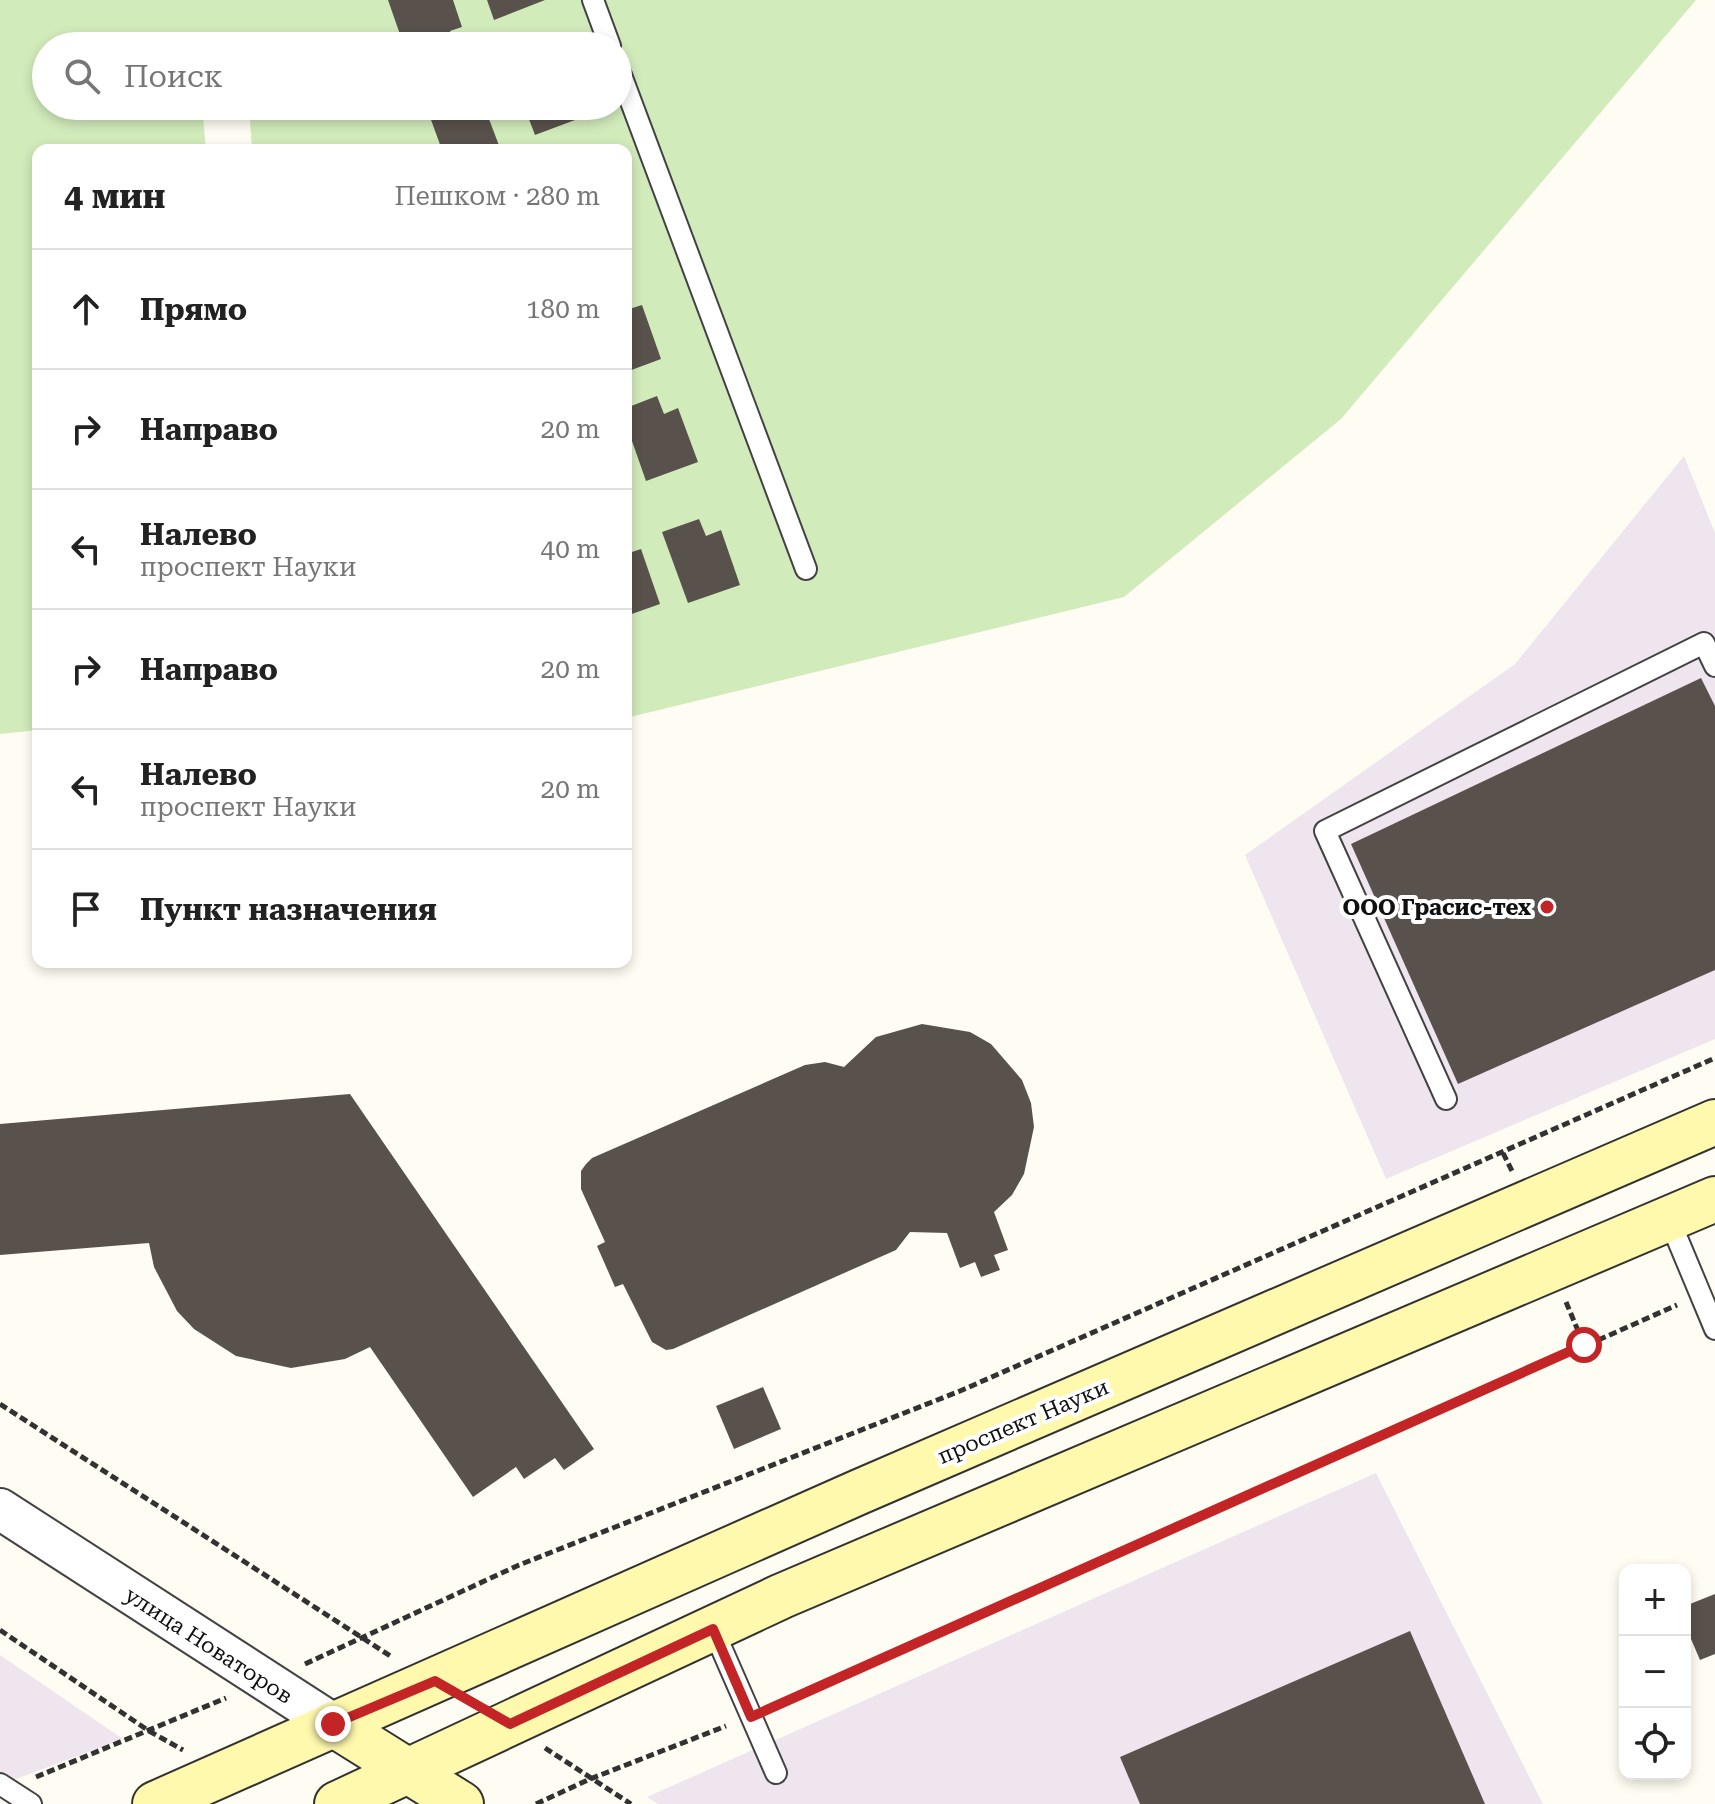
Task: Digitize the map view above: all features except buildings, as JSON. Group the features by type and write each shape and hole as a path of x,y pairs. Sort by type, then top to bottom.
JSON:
{"street":[{"name":"проспект Науки","path":"155,1804 874,1486 1715,1122"},
{"path":"337,1804 796,1590 1715,1199"},
{"name":"улица Новаторов","path":"0,1509 264,1681 461,1804"}],"lane":[{"path":"593,0 605,32"},
{"path":"632,104 806,569"},
{"path":"1446,1099 1325,831 1704,643 1715,666"},
{"path":"1669,1219 1715,1329"},
{"path":"713,1629 776,1773"},
{"path":"4,1786 31,1804"}],"path":[{"path":"4,1786 149,1731 362,1639 519,1565 960,1391 1715,1058"},
{"path":"536,1804 590,1779 751,1717 1700,1295"},
{"path":"0,1404 362,1639 435,1681"},
{"path":"0,1630 149,1731 227,1774"},
{"path":"510,1724 631,1804"}],"shaded area":[{"name":"ООО Грасис-тех","path":"1684,456 1715,533 1715,1039 1386,1179 1245,855 1515,664"},
{"path":"1376,1473 1543,1804 658,1804 647,1797"},
{"path":"0,1655 123,1739 0,1785"}],"green space":[{"path":"0,0 1696,0 1341,419 1124,597 632,717 632,144 252,144 250,120 632,120 632,32 32,32 32,120 203,120 205,144 32,144 32,731 0,734"}],"place":[{"name":"ООО Грасис-тех","path":"1547,907"}],"route":[{"path":"333,1724 435,1681 510,1724 713,1629 751,1717 1584,1345"}]}
